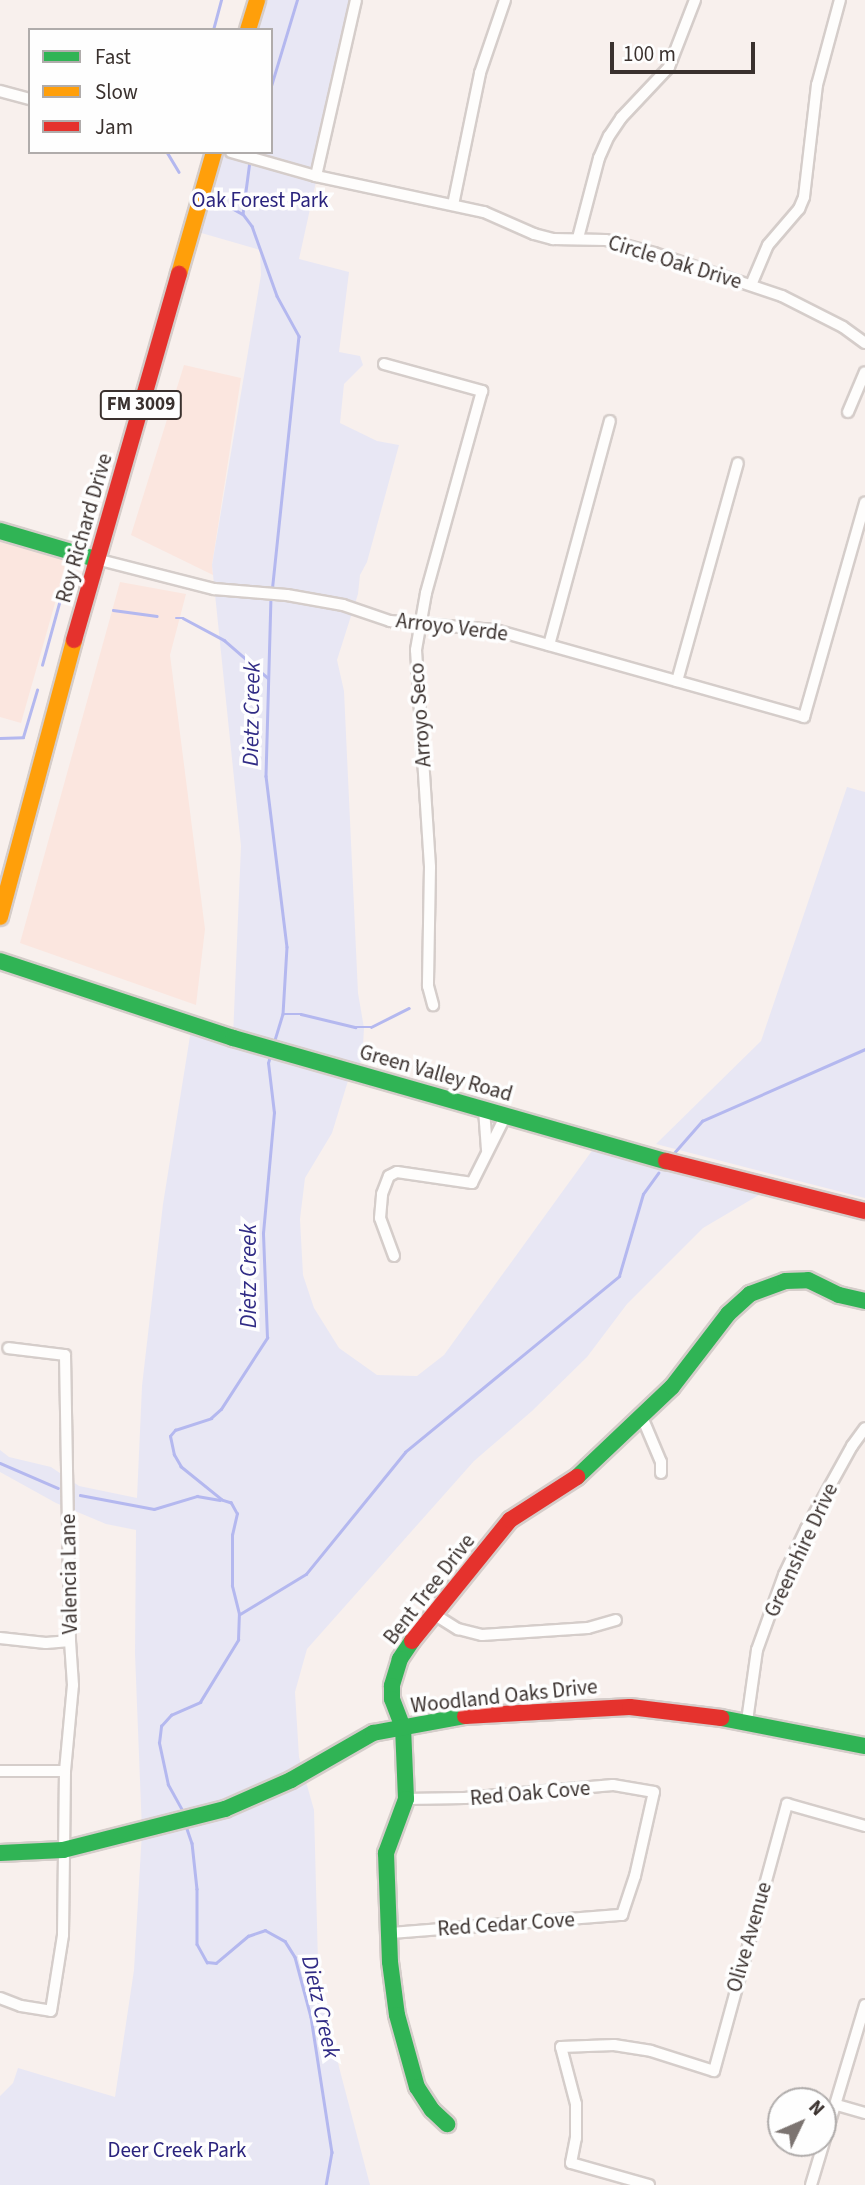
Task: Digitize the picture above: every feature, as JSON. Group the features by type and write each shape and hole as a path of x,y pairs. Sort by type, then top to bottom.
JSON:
{"street":[{"path":"249,28 257,0"},
{"path":"316,176 356,0"},
{"path":"453,205 480,74 505,0"},
{"path":"578,238 599,158 621,118 669,67 695,0"},
{"path":"751,285 768,245 799,209 804,197 817,85 839,0"},
{"path":"0,91 28,98"},
{"name":"Roy Richard Drive","path":"0,917 96,559 213,154"},
{"name":"Circle Oak Drive","path":"237,154 316,176 484,212 534,234 554,239 578,238 634,247 751,285 823,316 865,343"},
{"name":"Arroyo Seco","path":"384,364 482,391 419,625 416,650 430,867 428,986 433,1005"},
{"path":"848,411 865,372"},
{"path":"549,645 610,421"},
{"path":"677,681 738,463"},
{"name":"Arroyo Verde","path":"96,559 214,589 287,595 343,605 390,621 495,630 804,718 865,503"},
{"path":"0,531 96,559"},
{"name":"Green Valley Road","path":"0,961 245,1041 693,1169 865,1212"},
{"path":"484,1109 487,1150"},
{"path":"394,1256 380,1218 382,1194 388,1176 397,1171 468,1184 476,1178 487,1150 506,1115"},
{"name":"Bent Tree Drive","path":"447,2123 425,2101 411,2069 397,2015 390,1962 386,1853 405,1799 403,1727 393,1699 394,1674 407,1646 510,1520 575,1480 642,1417 672,1387 729,1314 750,1294 785,1281 808,1280 839,1295 865,1300"},
{"name":"Valencia Lane","path":"0,1998 51,2011 63,1935 65,1771 74,1685 70,1641 65,1355 8,1348"},
{"path":"642,1417 660,1462 661,1473"},
{"name":"Greenshire Drive","path":"747,1721 757,1650 785,1575 819,1505 865,1428"},
{"path":"432,1613 458,1629 482,1635 588,1628 616,1620"},
{"path":"0,1638 46,1643 70,1641"},
{"name":"Woodland Oaks Drive","path":"0,1853 63,1850 219,1810 261,1796 373,1733 464,1716 615,1706 747,1721 865,1746"},
{"path":"0,1771 65,1771"},
{"name":"Red Oak Cove","path":"405,1799 465,1798 613,1785 654,1792 639,1864 622,1915"},
{"name":"Olive Avenue","path":"649,2185 571,2163 576,2138 576,2104 561,2047 614,2045 651,2051 713,2071 787,1804 865,1826"},
{"name":"Red Cedar Cove","path":"391,1933 622,1915"},
{"path":"865,2005 837,2105 865,2113"},
{"path":"811,2185 820,2157"}],"shaded area":[{"path":"184,365 241,378 212,565 213,575 131,535"},
{"path":"0,539 67,561 21,723 0,717"},
{"path":"120,582 186,594 170,655 205,929 196,1005 20,943"}],"green space":[{"path":"257,0 356,0 299,259 349,272 339,352 360,356 363,365 344,384 340,423 377,441 399,445 337,660 344,691 358,993 364,1028 362,1061 351,1071 332,1133 305,1178 300,1219 303,1275 314,1308 339,1348 377,1375 417,1376 444,1355 599,1141 771,1188 703,1228 627,1304 587,1357 532,1411 474,1461 307,1649 295,1692 299,1757 314,1810 318,1963 339,2067 370,2185 0,2185 0,2096 13,2083 18,2068 115,2097 134,1970 142,1831 135,1654 136,1530 106,1524 56,1503 0,1472 0,1450 9,1457 51,1467 79,1486 137,1498 142,1386 163,1204 191,1030 233,1037 241,846 212,565 261,275 260,250 191,230 213,154 273,154 273,28 249,28"},
{"path":"847,787 865,792 865,1198 656,1144 761,1041"}],"waterway":[{"path":"214,28 221,0"},
{"name":"Dietz Creek","path":"273,79 297,0"},
{"path":"168,154 179,172"},
{"name":"Dietz Creek","path":"250,161 243,214 252,226 277,296 299,336 272,591"},
{"path":"221,202 243,214"},
{"path":"42,665 61,596"},
{"name":"Dietz Creek","path":"271,597 266,776 287,947 283,1014 274,1043"},
{"path":"113,610 157,616"},
{"path":"176,618 183,618 224,640 268,678"},
{"path":"0,738 23,737 37,690"},
{"path":"283,1014 301,1014 355,1027 371,1027 409,1008"},
{"path":"673,1154 702,1121 865,1049"},
{"name":"Dietz Creek","path":"183,1812 168,1785 159,1743 161,1726 171,1715 200,1702 238,1640 239,1614 232,1586 232,1535 237,1514 231,1503 222,1500 181,1467 174,1455 170,1436 175,1430 211,1418 221,1409 267,1338 263,1233 274,1113 268,1063 270,1056"},
{"path":"240,1614 306,1574 405,1452 619,1276 643,1194 658,1173"},
{"path":"0,1463 58,1488"},
{"path":"80,1495 154,1509 197,1496 220,1500"},
{"name":"Dietz Creek","path":"186,1826 192,1843 197,1889 197,1944 207,1962 216,1963 248,1936 265,1930 285,1941 295,1957 311,2017 332,2152 326,2185"}],"traffic: fast":[{"path":"0,531 96,559"},
{"path":"0,961 233,1038 666,1161"},
{"path":"577,1477 672,1387 728,1314 750,1294 785,1281 808,1280 839,1295 865,1301"},
{"path":"412,1641 400,1659 392,1686 392,1699 403,1727 406,1799 386,1853 390,1962 397,2015 417,2087 432,2110 447,2124"},
{"path":"0,1853 63,1850 225,1809 291,1780 373,1733 465,1716"},
{"path":"721,1718 865,1746"}],"traffic: slow":[{"path":"249,28 257,0"},
{"path":"179,274 213,154"},
{"path":"0,917 74,640"}],"traffic: jam":[{"path":"74,640 179,274"},
{"path":"666,1161 865,1211"},
{"path":"412,1641 510,1520 577,1477"},
{"path":"465,1716 630,1707 721,1718"}],"park label":[{"name":"Oak Forest Park","path":"260,200"},
{"name":"Deer Creek Park","path":"177,2150"}]}
